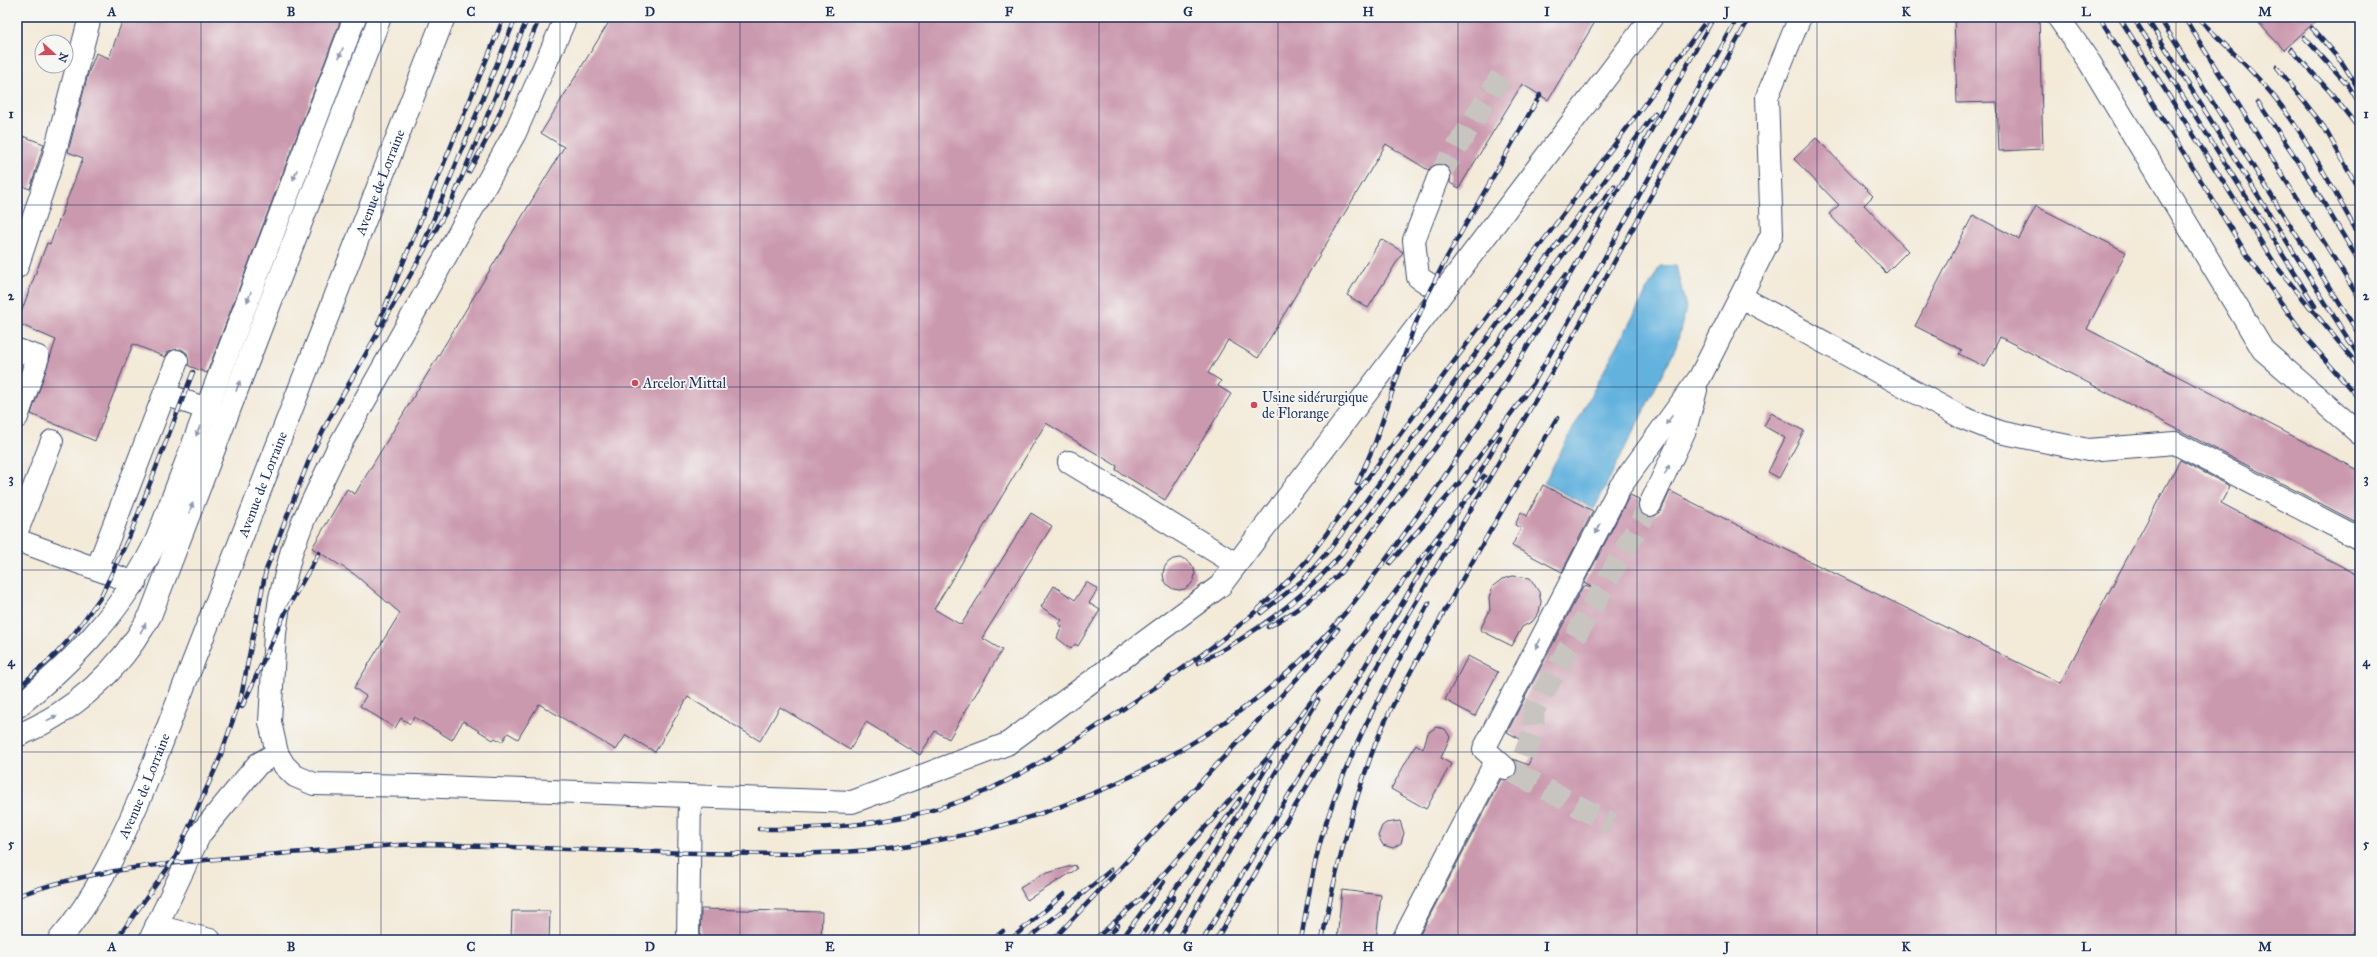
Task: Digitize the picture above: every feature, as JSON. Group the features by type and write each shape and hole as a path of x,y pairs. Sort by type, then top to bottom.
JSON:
{"main road":[{"path":"17,267 52,160 90,17"},
{"path":"17,707 72,657 116,609 135,583 157,539 354,17"},
{"path":"17,736 60,714 88,695 109,674 139,635 150,616 380,17"},
{"name":"Avenue de Lorraine","path":"59,940 94,893 116,852 143,791 444,17"},
{"path":"566,17 516,133 338,448 304,519 292,550 280,598 275,633 270,722 277,753 284,765 295,776 314,784 852,802 1007,744 1220,586 1441,292 1652,17"},
{"path":"1404,940 1501,764 1484,749 1620,487 1700,377 1772,234 1767,97 1800,17"},
{"path":"2058,17 2090,63 2263,350 2360,434"},
{"path":"1439,176 1414,240 1418,277 1441,292"},
{"path":"1741,297 1961,417 1999,432 2088,450 2175,443 2360,539"},
{"path":"17,350 38,357 17,417"},
{"path":"97,569 177,361"},
{"path":"1650,505 1685,430 1700,377"},
{"path":"165,394 226,416"},
{"path":"17,531 22,501 52,441"},
{"path":"1069,462 1236,564"},
{"path":"17,540 135,583"},
{"path":"210,940 153,933 200,834 258,764 277,753"},
{"path":"688,940 690,796"}],"water":[{"path":"1676,265 1686,308 1676,347 1594,509 1544,483 1660,266"}],"building":[{"path":"136,17 342,17 207,373 189,366 187,353 181,349 169,351 165,357 133,344 95,441 31,414 56,340 17,323 47,243 50,244 83,158 68,152 88,74 96,53 109,58 123,19 134,23"},
{"name":"Arcelor Mittal","path":"612,17 1598,17 1548,100 1522,84 1459,188 1450,183 1451,174 1444,165 1437,164 1428,170 1386,144 1258,358 1228,340 1208,373 1221,381 1218,386 1231,394 1165,500 1116,470 1117,466 1046,423 934,609 961,625 1031,513 1052,526 982,638 1002,650 949,739 935,731 920,755 866,722 850,750 780,707 760,741 688,697 655,752 626,735 616,750 539,704 518,739 508,733 502,742 495,738 493,740 463,721 452,740 414,717 410,724 401,718 395,728 360,706 366,696 354,688 400,613 354,574 312,548 347,489 355,494 564,147 541,133"},
{"path":"1954,17 2039,17 2043,149 1999,151 1997,102 1957,103"},
{"path":"2253,17 2320,17 2284,50"},
{"path":"17,134 44,144 30,189 17,184"},
{"path":"1816,138 1873,196 1864,205 1908,251 1886,273 1829,214 1839,205 1794,159"},
{"path":"2036,206 2126,252 2087,329 2360,471 2360,524 2000,337 1985,367 1959,354 1962,350 1915,326 1973,215 2019,239"},
{"path":"1381,239 1403,252 1368,308 1347,295"},
{"path":"1771,413 1804,431 1779,478 1768,472 1785,438 1764,426"},
{"path":"2180,460 2230,486 2221,503 2360,576 2360,920 2350,940 1417,940 1501,779 1508,780 1514,776 1517,765 1513,759 1528,765 1536,748 1507,732 1583,586 1593,588 1584,583 1630,495 1639,499 1638,506 1640,512 1645,516 1651,517 1661,511 1670,491 1805,559 2060,683"},
{"path":"1543,485 1593,511 1562,572 1512,546 1521,528 1515,525 1521,512 1527,516"},
{"path":"1176,558 1182,558 1191,562 1195,574 1191,586 1182,590 1176,590 1167,586 1163,577 1163,571 1167,562"},
{"path":"1513,576 1530,578 1539,592 1541,602 1539,612 1533,621 1522,627 1512,646 1480,630 1490,610 1489,597 1493,586 1502,579"},
{"path":"1086,582 1098,589 1089,603 1100,610 1078,646 1075,644 1071,649 1057,638 1062,626 1059,624 1062,620 1041,607 1054,586 1075,600"},
{"path":"1468,656 1498,672 1475,716 1445,700"},
{"path":"1436,727 1445,729 1450,737 1441,758 1451,764 1426,809 1391,789 1416,744 1423,749 1428,733"},
{"path":"1400,821 1404,833 1401,843 1393,848 1383,845 1378,836 1382,826 1386,823"},
{"path":"1075,865 1077,869 1027,900 1020,888 1041,875"},
{"path":"1342,890 1381,895 1376,940 1337,940"},
{"path":"701,909 822,912 821,940 700,940"},
{"path":"512,911 550,911 549,940 511,940"}],"tunnel":[{"path":"1439,176 1501,76"},
{"path":"1505,768 1517,774 1534,730 1533,711 1650,505"},
{"path":"1517,774 1612,824"}],"railway":[{"path":"378,324 504,17"},
{"path":"423,245 516,17"},
{"path":"116,940 175,858 218,763 241,697 266,570 311,455 329,419 451,203 528,17"},
{"path":"469,172 495,124 540,17"},
{"path":"759,829 846,826 905,817 961,801 988,790 1049,757 1144,695 1210,649 1270,599 1307,560 1709,17"},
{"path":"17,896 77,878 139,867 202,860 346,848 428,844 752,854 805,854 884,849 960,836 1010,823 1058,807 1106,788 1152,766 1196,741 1238,712 1278,681 1319,642 1371,580 1460,454 1537,331 1609,206 1714,17"},
{"path":"1390,563 1460,482 1533,384 1738,17"},
{"path":"1216,940 1571,340 1750,17"},
{"path":"2099,17 2249,258 2308,340 2360,400"},
{"path":"2119,17 2277,267 2360,368"},
{"path":"2133,17 2315,306"},
{"path":"2146,17 2360,358"},
{"path":"2159,17 2360,336"},
{"path":"2184,17 2360,300"},
{"path":"2197,17 2257,77 2288,115 2310,149 2360,237"},
{"path":"2312,28 2343,64 2360,91"},
{"path":"2304,37 2348,85 2360,104"},
{"path":"2291,49 2331,93 2360,130"},
{"path":"2277,67 2324,127 2360,191"},
{"path":"1357,484 1375,443 1413,330 1427,296 1447,257 1540,95"},
{"path":"2258,102 2300,164 2360,263"},
{"path":"1261,613 1303,580 1330,549 1655,113"},
{"path":"1198,663 1218,653 1274,617 1308,589 1339,557 1614,186"},
{"path":"1268,627 1312,599 1349,563 1565,275"},
{"path":"17,689 55,655 73,635 100,598 130,535 193,372"},
{"path":"1322,940 1332,890 1351,817 1366,769 1381,730 1403,685 1465,574 1557,418"},
{"path":"1475,481 1500,437"},
{"path":"1094,940 1142,898 1270,755 1484,476"},
{"path":"1203,940 1439,541"},
{"path":"242,707 287,609 319,553"},
{"path":"1301,940 1315,862 1322,836 1343,776 1384,688 1429,603"},
{"path":"1053,940 1307,668 1338,629"},
{"path":"1177,940 1318,700"},
{"path":"1162,940 1270,762"},
{"path":"1138,940 1240,799"},
{"path":"1027,940 1111,870"},
{"path":"1121,940 1164,882"},
{"path":"1010,940 1064,894"},
{"path":"1148,940 1174,897"},
{"path":"1105,940 1118,925"},
{"path":"992,940 1003,931"}],"place":[{"name":"Arcelor Mittal","path":"635,383"},
{"name":"Usine sidérurgique de Florange","path":"1254,405"}]}
